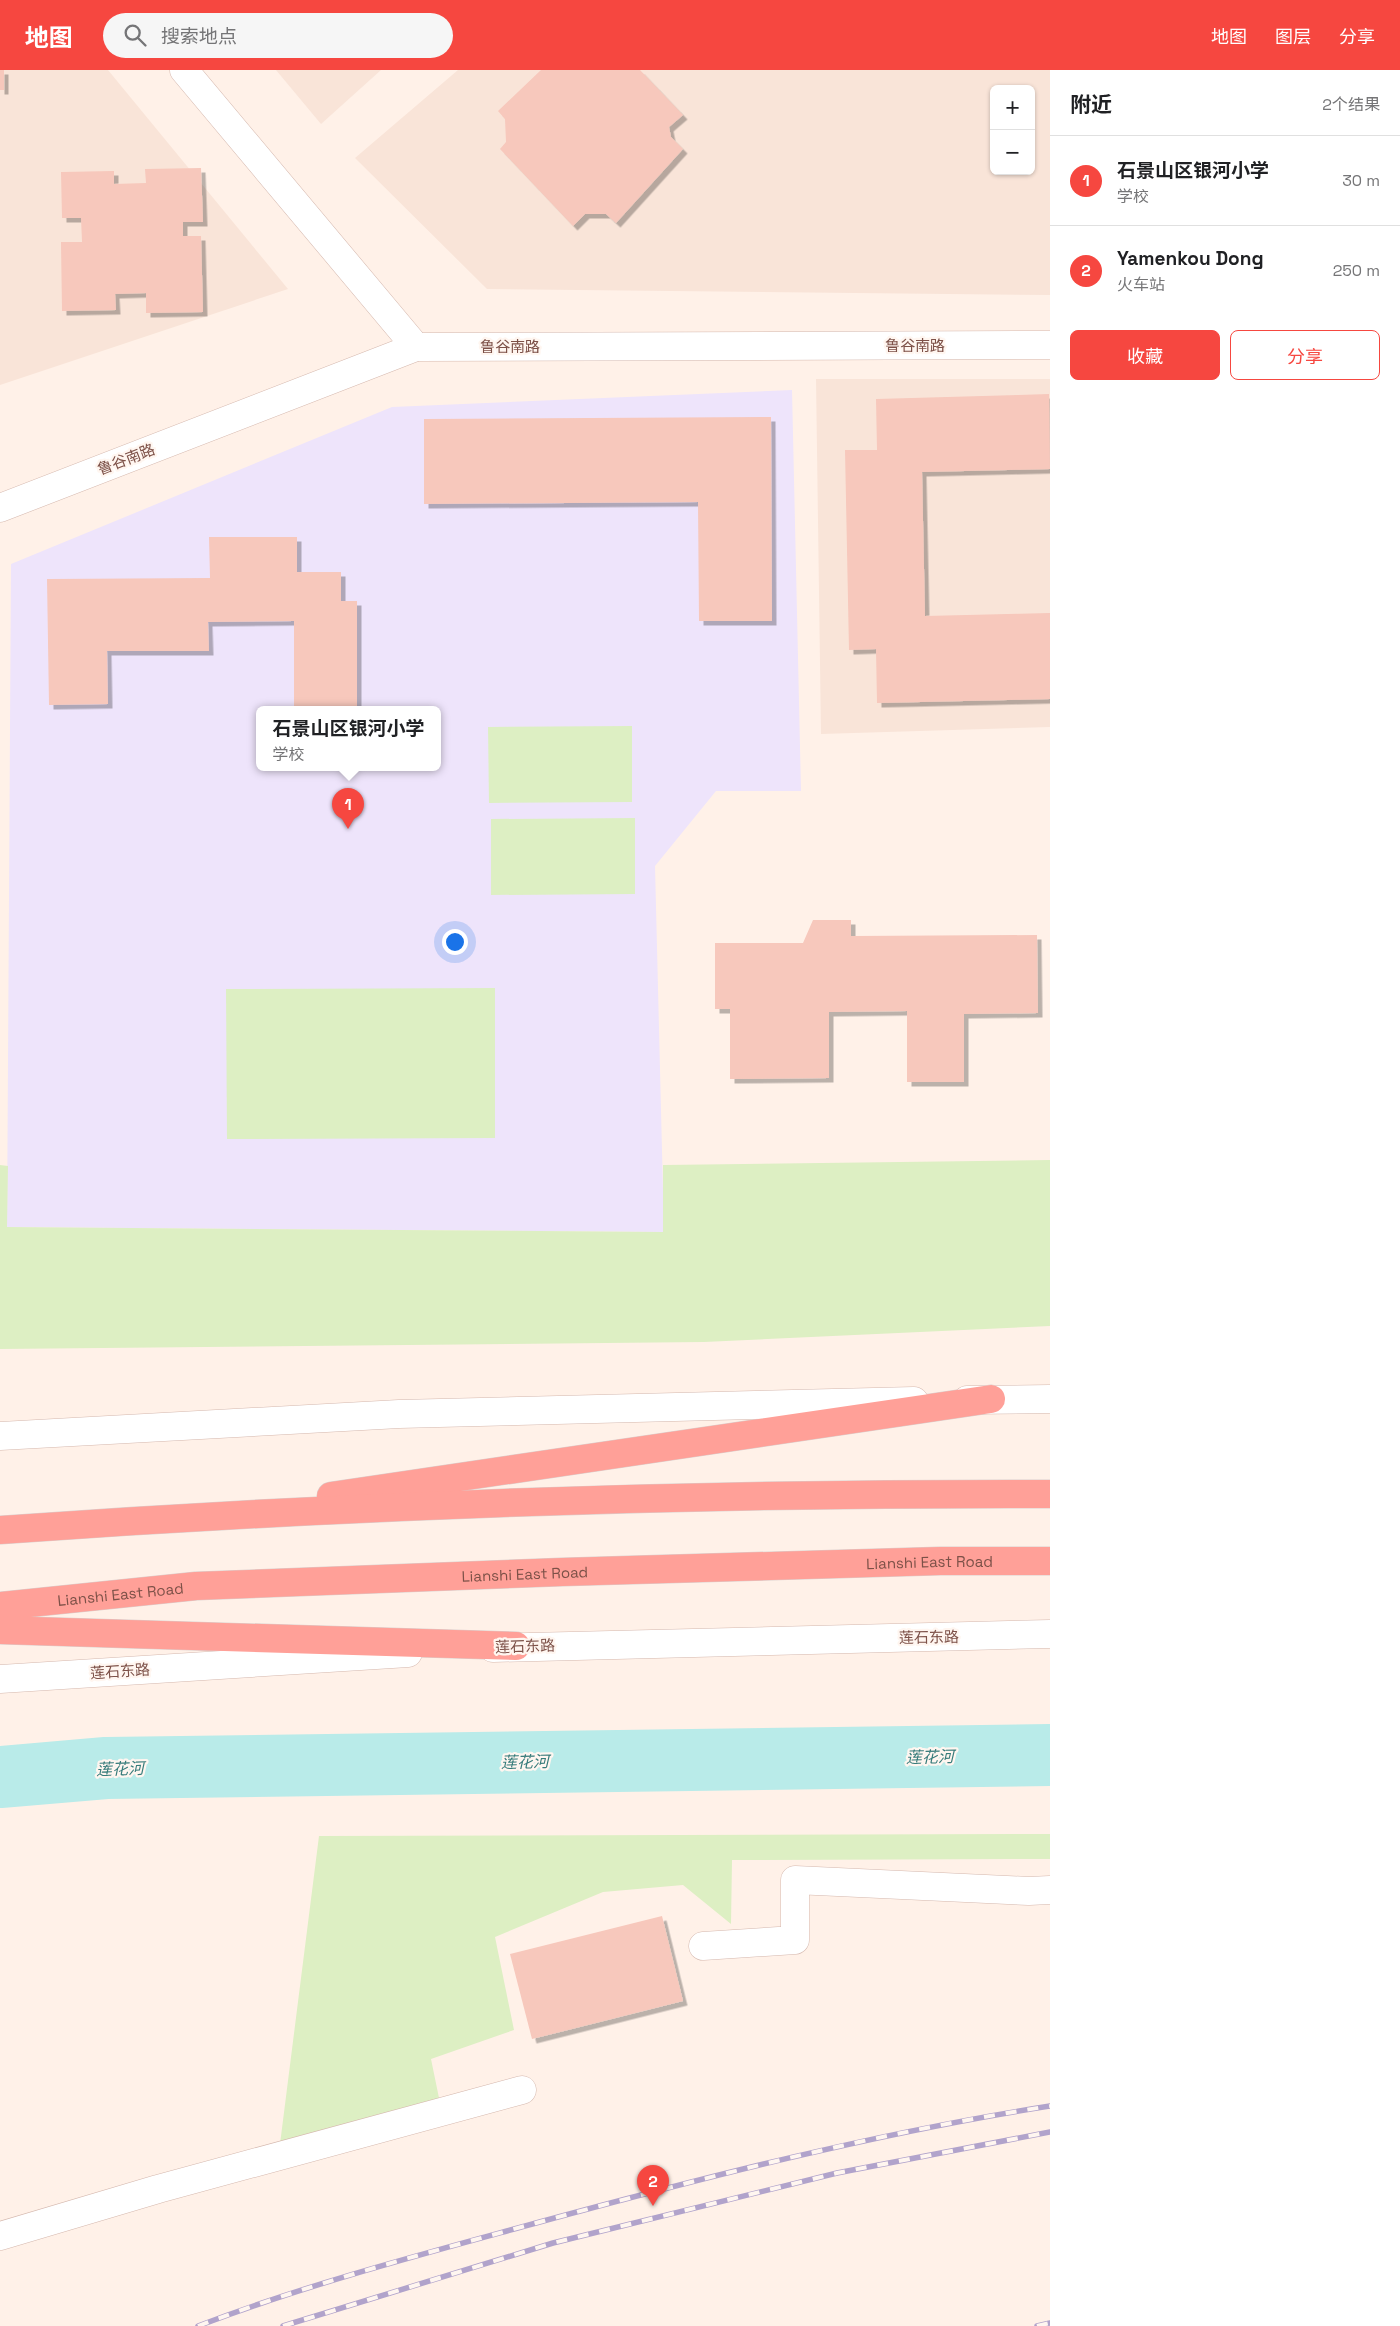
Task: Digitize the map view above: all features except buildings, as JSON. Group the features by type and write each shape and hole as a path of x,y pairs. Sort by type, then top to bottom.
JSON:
{"highway":[{"path":"188,1516 991,1399"},
{"path":"0,1530 188,1516 558,1502 940,1493 1050,1494"},
{"name":"Lianshi East Road","path":"0,1606 196,1586 572,1571 940,1561 1050,1561"},
{"path":"0,1630 516,1646"}],"street":[{"path":"184,70 416,347"},
{"name":"鲁谷南路","path":"0,508 416,347 1050,345"},
{"path":"0,1436 399,1414 1050,1399"},
{"name":"莲石东路","path":"0,1679 516,1646 1050,1634"},
{"path":"703,1946 795,1940 795,1880 1050,1890"},
{"path":"0,2236 158,2189 522,2090"}],"shaded area":[{"path":"0,70 108,70 288,289 0,385"},
{"path":"276,70 381,70 321,124"},
{"path":"458,70 1050,70 1050,295 487,289 355,158"},
{"path":"816,379 1050,379 1050,727 821,734"},
{"path":"792,390 801,791 716,791 655,866 664,1232 7,1227 11,564 392,407"}],"green space":[{"path":"632,726 632,802 489,803 488,727"},
{"path":"635,818 635,894 491,895 491,819"},
{"path":"495,988 495,1138 227,1139 226,989"},
{"path":"1050,1160 1050,1326 704,1342 0,1349 0,1165 8,1166 7,1227 663,1232 663,1165"},
{"path":"1050,1834 1050,1859 732,1860 731,1924 683,1885 603,1892 495,1937 514,2030 431,2059 439,2098 280,2144 319,1836"}],"waterway":[{"name":"莲花河","path":"0,1777 106,1768 1050,1755"}],"railway":[{"path":"198,2326 366,2270 664,2189 791,2157 920,2129 1050,2106"},
{"path":"283,2326 553,2243 837,2173 1050,2132"},
{"path":"1037,2326 1050,2323"}],"place":[{"name":"石景山区银河小学","path":"348,829"},
{"name":"Yamenkou Dong","path":"653,2206"}]}
